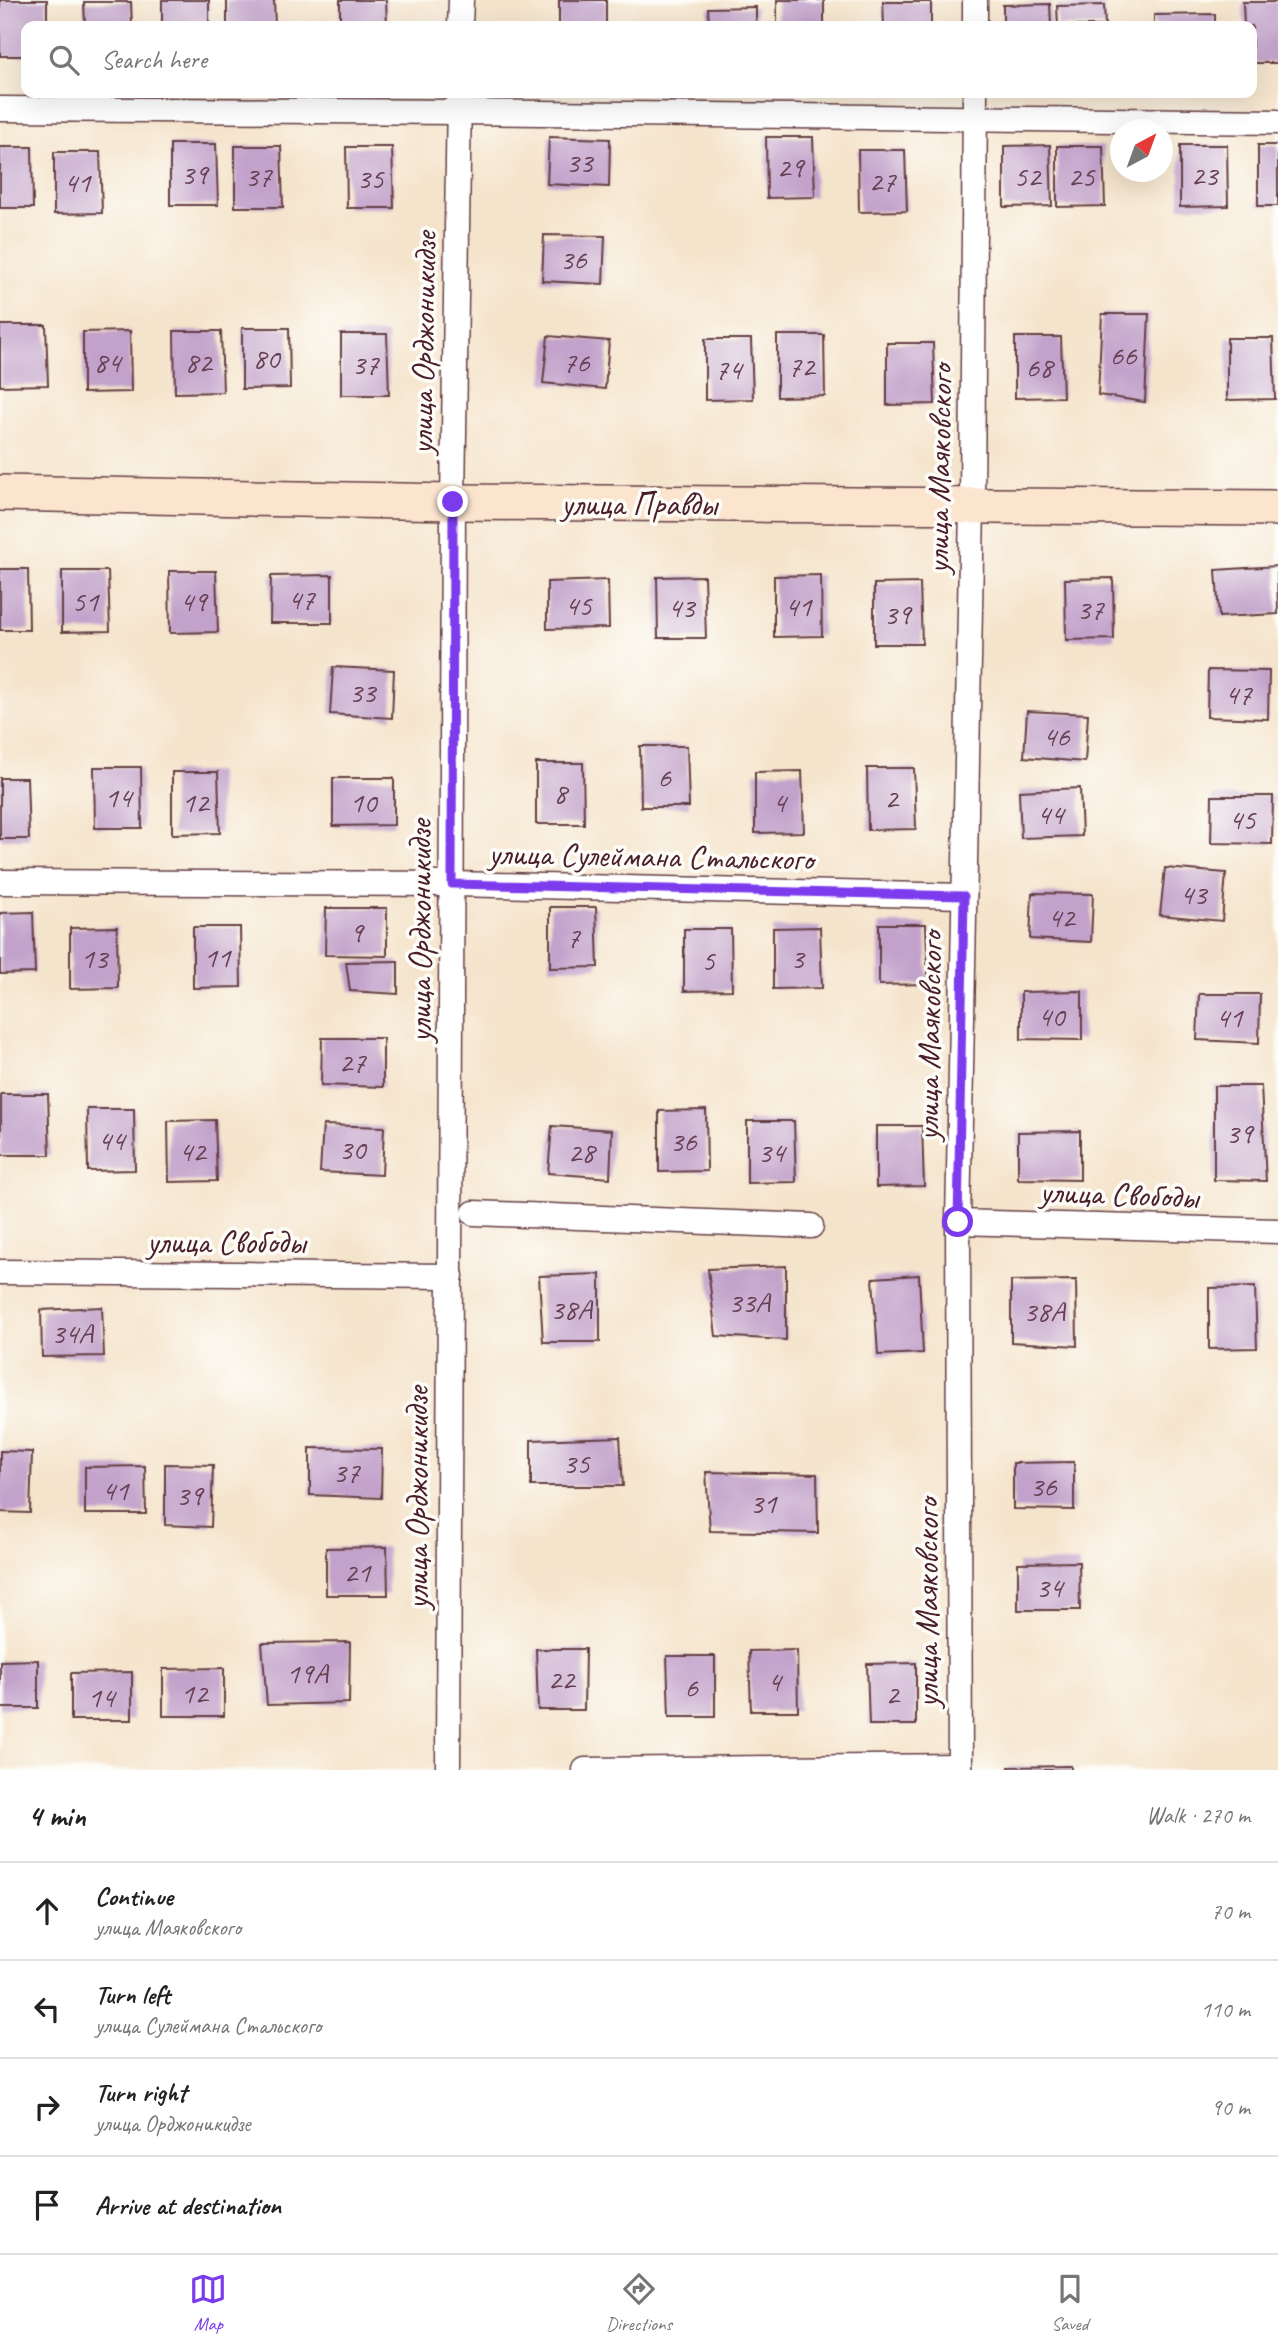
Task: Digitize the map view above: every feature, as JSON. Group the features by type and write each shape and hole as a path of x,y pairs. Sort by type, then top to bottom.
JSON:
{"street":[{"path":"460,21 461,0"},
{"path":"975,0 975,21"},
{"path":"0,109 459,102 975,105 1278,122"},
{"name":"улица Орджоникидзе","path":"448,1770 453,502 459,102"},
{"name":"улица Маяковского","path":"960,1768 958,1222 972,506 975,105"},
{"name":"улица Правды","path":"0,494 453,502 1278,508"},
{"name":"улица Сулеймана Стальского","path":"0,882 452,884 964,896"},
{"path":"474,1213 811,1226"},
{"name":"улица Свободы","path":"958,1222 1278,1231"},
{"name":"улица Свободы","path":"0,1272 450,1276"},
{"path":"585,1770 960,1768"}],"building":[{"path":"0,0 47,0 47,21 21,21 21,56 0,56"},
{"path":"162,0 209,0 209,21 162,21"},
{"path":"227,0 274,0 275,21 227,21"},
{"path":"340,0 386,0 387,21 340,21"},
{"path":"559,0 606,0 606,21 559,21"},
{"path":"777,0 824,0 824,21 777,21"},
{"path":"84,2 131,2 132,21 85,21"},
{"path":"883,2 931,2 931,21 884,21"},
{"path":"1243,2 1278,2 1278,63 1257,63 1257,21 1244,21"},
{"path":"1050,4 1051,21 1003,21 1003,5"},
{"path":"1104,5 1105,21 1058,21 1057,6"},
{"path":"756,7 756,21 709,21 708,8"},
{"path":"1215,14 1215,21 1154,21 1154,15"},
{"path":"549,137 610,139 609,187 547,184"},
{"path":"766,137 813,137 815,197 767,198"},
{"path":"170,144 216,144 218,205 170,205"},
{"path":"1050,145 1052,206 1004,207 1004,146"},
{"path":"1180,145 1227,145 1228,206 1180,207"},
{"path":"1258,145 1278,145 1278,206 1258,206"},
{"path":"235,146 281,146 283,207 235,207"},
{"path":"1057,146 1103,146 1105,206 1057,207"},
{"path":"0,147 32,147 33,208 0,208"},
{"path":"346,147 392,147 394,208 347,208"},
{"path":"858,150 905,150 907,211 859,212"},
{"path":"54,152 100,152 102,213 54,214"},
{"path":"544,235 605,236 603,284 542,281"},
{"path":"1102,314 1149,314 1145,402 1098,395"},
{"path":"0,325 46,325 48,385 0,386"},
{"path":"242,328 289,328 290,388 242,389"},
{"path":"130,331 131,392 83,393 83,332"},
{"path":"174,331 221,331 223,392 175,393"},
{"path":"341,334 387,334 389,395 341,395"},
{"path":"777,335 824,335 825,396 777,397"},
{"path":"548,336 609,341 605,389 543,383"},
{"path":"1015,337 1061,337 1063,397 1015,398"},
{"path":"1227,338 1273,338 1275,399 1227,400"},
{"path":"705,339 751,339 753,399 705,400"},
{"path":"887,343 933,343 935,404 887,405"},
{"path":"1277,566 1278,614 1219,617 1216,570"},
{"path":"0,569 28,569 29,630 0,630"},
{"path":"62,571 108,571 110,631 62,632"},
{"path":"169,571 216,571 218,632 170,633"},
{"path":"332,575 332,623 270,623 271,576"},
{"path":"821,575 822,636 774,637 774,576"},
{"path":"704,576 706,638 658,638 657,577"},
{"path":"1113,578 1114,639 1066,640 1065,579"},
{"path":"608,580 609,628 547,629 547,582"},
{"path":"920,583 922,644 874,644 874,584"},
{"path":"333,667 394,670 392,718 330,714"},
{"path":"1208,670 1269,671 1268,719 1207,717"},
{"path":"1027,711 1088,714 1085,762 1024,757"},
{"path":"640,746 687,746 689,807 641,807"},
{"path":"536,763 583,763 584,824 536,824"},
{"path":"94,767 141,767 142,828 95,828"},
{"path":"867,768 914,768 916,829 868,830"},
{"path":"802,771 804,832 755,833 755,772"},
{"path":"172,772 218,772 220,833 172,834"},
{"path":"0,778 27,778 29,839 0,839"},
{"path":"333,778 394,778 394,825 333,826"},
{"path":"1080,788 1082,836 1021,838 1019,791"},
{"path":"1212,796 1273,796 1272,844 1211,843"},
{"path":"1165,868 1226,873 1222,921 1160,915"},
{"path":"1032,893 1093,894 1091,942 1030,939"},
{"path":"550,907 596,907 598,967 550,968"},
{"path":"326,908 387,908 387,956 325,955"},
{"path":"33,912 35,973 0,974 0,913"},
{"path":"879,924 926,924 928,984 879,985"},
{"path":"117,927 118,988 70,989 70,928"},
{"path":"193,927 240,927 241,987 193,988"},
{"path":"820,927 822,988 773,989 773,928"},
{"path":"684,929 731,929 732,990 684,991"},
{"path":"398,961 398,994 350,991 346,962"},
{"path":"1082,991 1082,1040 1021,1039 1021,992"},
{"path":"1199,994 1260,994 1259,1043 1197,1040"},
{"path":"322,1038 383,1038 383,1087 321,1085"},
{"path":"1214,1086 1261,1086 1266,1181 1214,1180"},
{"path":"1,1094 48,1094 50,1155 1,1155"},
{"path":"87,1109 134,1109 135,1170 88,1171"},
{"path":"706,1110 707,1171 659,1172 659,1111"},
{"path":"215,1120 217,1181 169,1182 168,1121"},
{"path":"747,1121 794,1121 796,1182 747,1183"},
{"path":"323,1125 384,1127 382,1175 320,1172"},
{"path":"552,1126 612,1130 610,1178 548,1173"},
{"path":"876,1126 922,1126 924,1186 876,1187"},
{"path":"1080,1131 1080,1180 1018,1179 1018,1132"},
{"path":"786,1266 786,1340 716,1336 708,1269"},
{"path":"600,1274 600,1342 543,1342 539,1276"},
{"path":"919,1275 923,1353 878,1355 873,1278"},
{"path":"1076,1280 1077,1346 1011,1342 1011,1281"},
{"path":"1255,1287 1257,1348 1209,1349 1209,1288"},
{"path":"102,1307 104,1356 42,1357 41,1310"},
{"path":"620,1437 623,1486 531,1486 531,1440"},
{"path":"310,1448 382,1449 381,1498 310,1495"},
{"path":"0,1451 32,1452 30,1513 0,1512"},
{"path":"1074,1462 1074,1510 1013,1509 1013,1463"},
{"path":"165,1464 213,1465 211,1527 165,1525"},
{"path":"145,1466 146,1514 85,1514 85,1467"},
{"path":"706,1472 817,1474 818,1533 710,1531"},
{"path":"387,1547 388,1595 326,1595 326,1548"},
{"path":"1079,1562 1080,1610 1018,1610 1018,1563"},
{"path":"350,1642 349,1703 267,1705 262,1643"},
{"path":"536,1649 585,1649 584,1710 538,1710"},
{"path":"797,1650 798,1711 751,1711 749,1651"},
{"path":"667,1656 715,1656 715,1717 669,1717"},
{"path":"38,1660 38,1708 0,1708 0,1661"},
{"path":"916,1663 916,1725 869,1725 867,1664"},
{"path":"224,1668 224,1716 163,1716 163,1669"},
{"path":"132,1672 132,1720 71,1720 71,1673"},
{"path":"1071,1766 1071,1770 1009,1770 1009,1767"}],"route":[{"path":"453,502 452,884 964,896 958,1222"}]}
